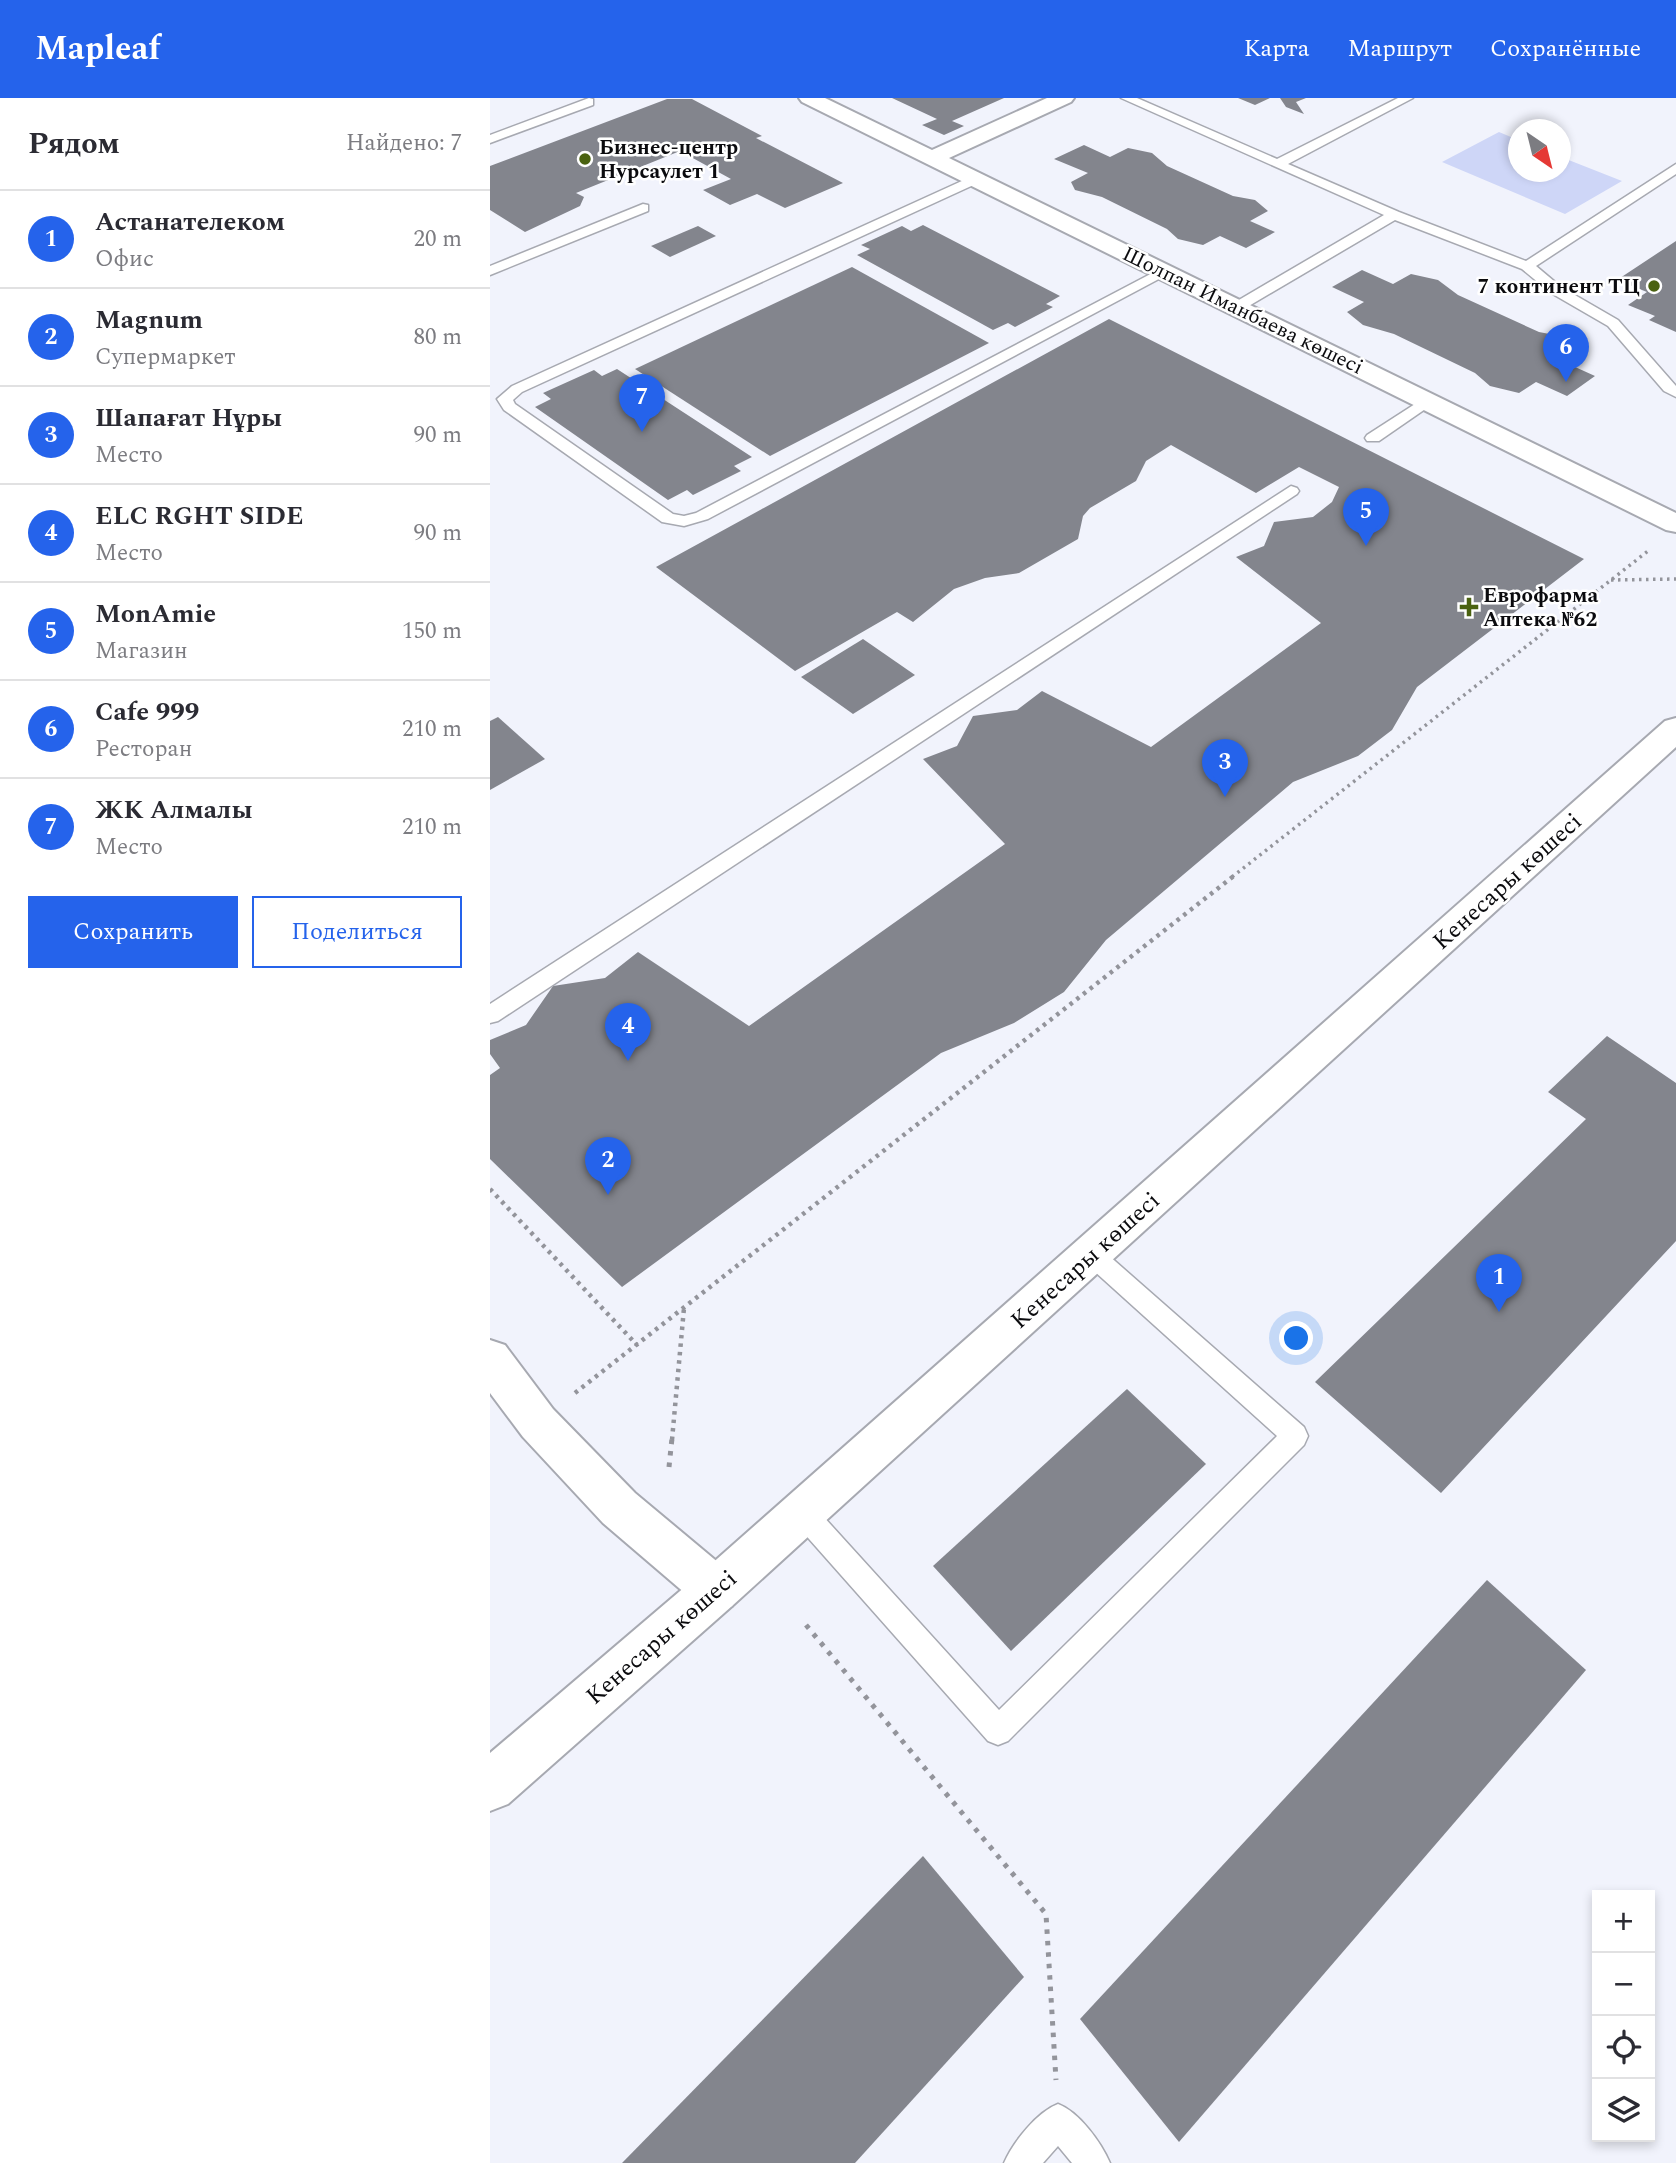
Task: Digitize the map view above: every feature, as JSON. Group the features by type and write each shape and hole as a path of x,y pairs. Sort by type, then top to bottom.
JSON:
{"street":[{"name":"Шолпан Иманбаева көшесі","path":"808,98 1429,400 1676,524"},
{"path":"932,158 1064,98"},
{"name":"Кенесары көшесі","path":"490,1786 658,1638 716,1591 1676,729"},
{"path":"490,1359 538,1423 619,1508 716,1591"}],"lane":[{"path":"1127,98 1394,215 1527,266 1556,290 1613,323 1669,388 1676,392"},
{"path":"1279,163 1407,98"},
{"path":"490,139 589,102"},
{"path":"1527,266 1676,168"},
{"path":"975,179 517,389 505,400 509,407 668,518 684,521 702,516 1165,272"},
{"path":"492,268 643,208"},
{"path":"1237,307 1394,215"},
{"path":"1373,438 1429,400"},
{"path":"490,1015 1291,491"},
{"path":"803,1513 998,1731 1295,1436 1091,1254"},
{"path":"1021,2163 1058,2120 1093,2163"}],"path":[{"path":"538,1423 1654,546"},
{"path":"1611,580 1676,579"},
{"path":"490,1189 637,1345"},
{"path":"669,1467 684,1307"},
{"path":"806,1625 1046,1914 1058,2120"}],"shaded area":[{"path":"1499,132 1508,136 1508,182 1571,182 1571,161 1622,181 1565,214 1442,162"}],"building":[{"path":"892,98 1004,98 952,121 964,126 944,135 922,125 937,119"},
{"path":"1238,98 1270,98 1255,105"},
{"path":"1280,98 1306,98 1296,102 1304,114 1286,107"},
{"name":"Бизнес-центр Нурсаулет 1","path":"667,99 692,99 762,136 756,138 843,183 785,208 757,194 730,205 703,190 731,179 680,151 576,193 584,197 580,206 525,232 490,210 490,166"},
{"path":"1084,145 1110,157 1128,148 1152,153 1167,166 1233,196 1255,200 1268,211 1250,221 1275,232 1246,248 1220,236 1203,245 1178,239 1167,229 1102,197 1075,190 1071,182 1088,173 1054,159"},
{"path":"923,225 1060,296 1046,304 1053,307 1015,327 1008,323 993,330 857,255 870,249 861,245 902,226 911,231"},
{"path":"698,226 716,236 670,257 651,246"},
{"name":"7 континент ТЦ","path":"1676,241 1676,332 1649,320 1655,316 1628,305 1647,292 1617,280"},
{"path":"852,267 989,343 770,456 635,369"},
{"path":"1362,270 1393,284 1411,274 1438,280 1458,295 1539,332 1565,337 1581,351 1564,362 1595,376 1567,396 1536,382 1519,393 1490,386 1475,373 1394,334 1363,325 1347,312 1364,302 1332,287"},
{"path":"1109,319 1584,559 1417,687 1392,730 1358,756 1293,782 1106,940 1064,992 1014,1023 941,1053 622,1287 490,1159 490,1075 500,1068 490,1054 490,1040 526,1025 553,986 605,978 638,952 749,1026 1005,844 923,759 957,746 973,716 1017,710 1042,691 1151,747 1321,623 1236,557 1264,546 1274,522 1313,517 1332,502 1339,487 1299,467 1256,493 1171,445 1146,461 1136,481 1090,508 1083,516 1078,539 1019,573 985,578 954,589 913,622 897,612 795,671 656,567"},
{"path":"617,369 752,457 734,466 741,471 693,495 687,490 668,500 535,407 551,399 543,393 594,370 602,376"},
{"path":"863,639 915,675 853,714 801,677"},
{"path":"498,717 545,759 490,790 490,721"},
{"path":"1607,1036 1676,1083 1676,1241 1441,1493 1315,1382 1586,1119 1548,1092"},
{"path":"1127,1389 1206,1464 1011,1651 933,1566"},
{"path":"1487,1580 1586,1670 1179,2142 1080,2019"},
{"path":"923,1856 1024,1977 855,2163 622,2163"}],"place":[{"name":"Бизнес-центр Нурсаулет 1","path":"585,159"},
{"name":"7 континент ТЦ","path":"1654,286"},
{"name":"Cafe 999","path":"1566,382"},
{"name":"ЖК Алмалы","path":"642,432"},
{"name":"MonAmie","path":"1366,546"},
{"name":"Еврофарма Аптека №62","path":"1469,607"},
{"name":"Шапағат Нұры","path":"1225,797"},
{"name":"ELC RGHT SIDE","path":"628,1061"},
{"name":"Magnum","path":"608,1195"},
{"name":"Астанателеком","path":"1499,1312"}]}
